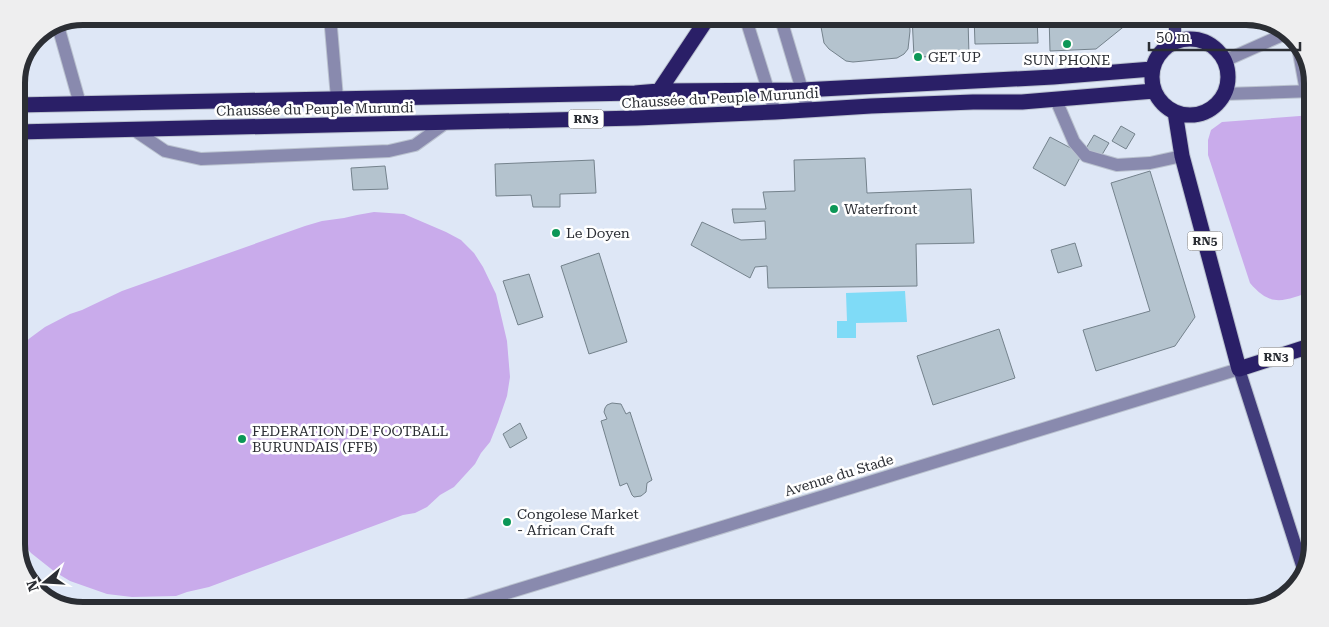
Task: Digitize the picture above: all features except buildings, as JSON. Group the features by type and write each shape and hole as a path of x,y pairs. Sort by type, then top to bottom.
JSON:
{"highway":[{"path":"659,91 703,25"},
{"path":"1190,39 1205,42 1218,51 1224,60 1228,78 1224,94 1208,111 1186,115 1175,112 1162,104 1154,91 1152,69 1157,57 1164,48 1175,42 1190,39"},
{"name":"Chaussée du Peuple Murundi","path":"25,104 635,93 659,91 802,90 1043,78 1152,69"},
{"name":"Chaussée du Peuple Murundi","path":"25,132 637,118 871,106 1022,102 1154,91"},
{"name":"RN5","path":"1175,112 1182,156 1239,369"},
{"name":"RN3","path":"1239,369 1304,348"}],"main road":[{"path":"1175,25 1175,42"},
{"name":"RN5","path":"1239,369 1301,563"}],"street":[{"path":"331,25 337,98"},
{"path":"748,25 775,112"},
{"path":"783,25 808,110"},
{"path":"59,30 80,104"},
{"path":"1224,60 1280,36"},
{"path":"1224,94 1304,91"},
{"path":"1056,100 1074,142 1086,156 1117,165 1150,163 1182,156"},
{"path":"134,130 165,152 201,159 389,151 414,145 447,122"},
{"name":"Avenue du Stade","path":"477,602 1239,369"}],"shaded area":[{"path":"1304,116 1304,294 1287,299 1272,299 1258,291 1250,283 1208,155 1208,140 1211,130 1222,122"},
{"path":"374,212 404,214 461,240 474,253 496,294 507,341 510,377 507,396 490,442 475,464 454,487 440,495 427,507 415,513 403,515 209,587 176,596 132,597 107,594 70,581 31,553 25,546 25,343 45,327 122,291 305,226"}],"water":[{"path":"905,291 907,322 856,323 856,338 837,338 837,321 847,321 846,293"}],"place":[{"name":"SUN PHONE","path":"1067,44"},
{"name":"GET UP","path":"918,57"},
{"name":"Waterfront","path":"834,209"},
{"name":"Le Doyen","path":"556,233"},
{"name":"FEDERATION DE FOOTBALL BURUNDAIS (FFB)","path":"242,439"},
{"name":"Congolese Market - African Craft","path":"507,522"}]}
